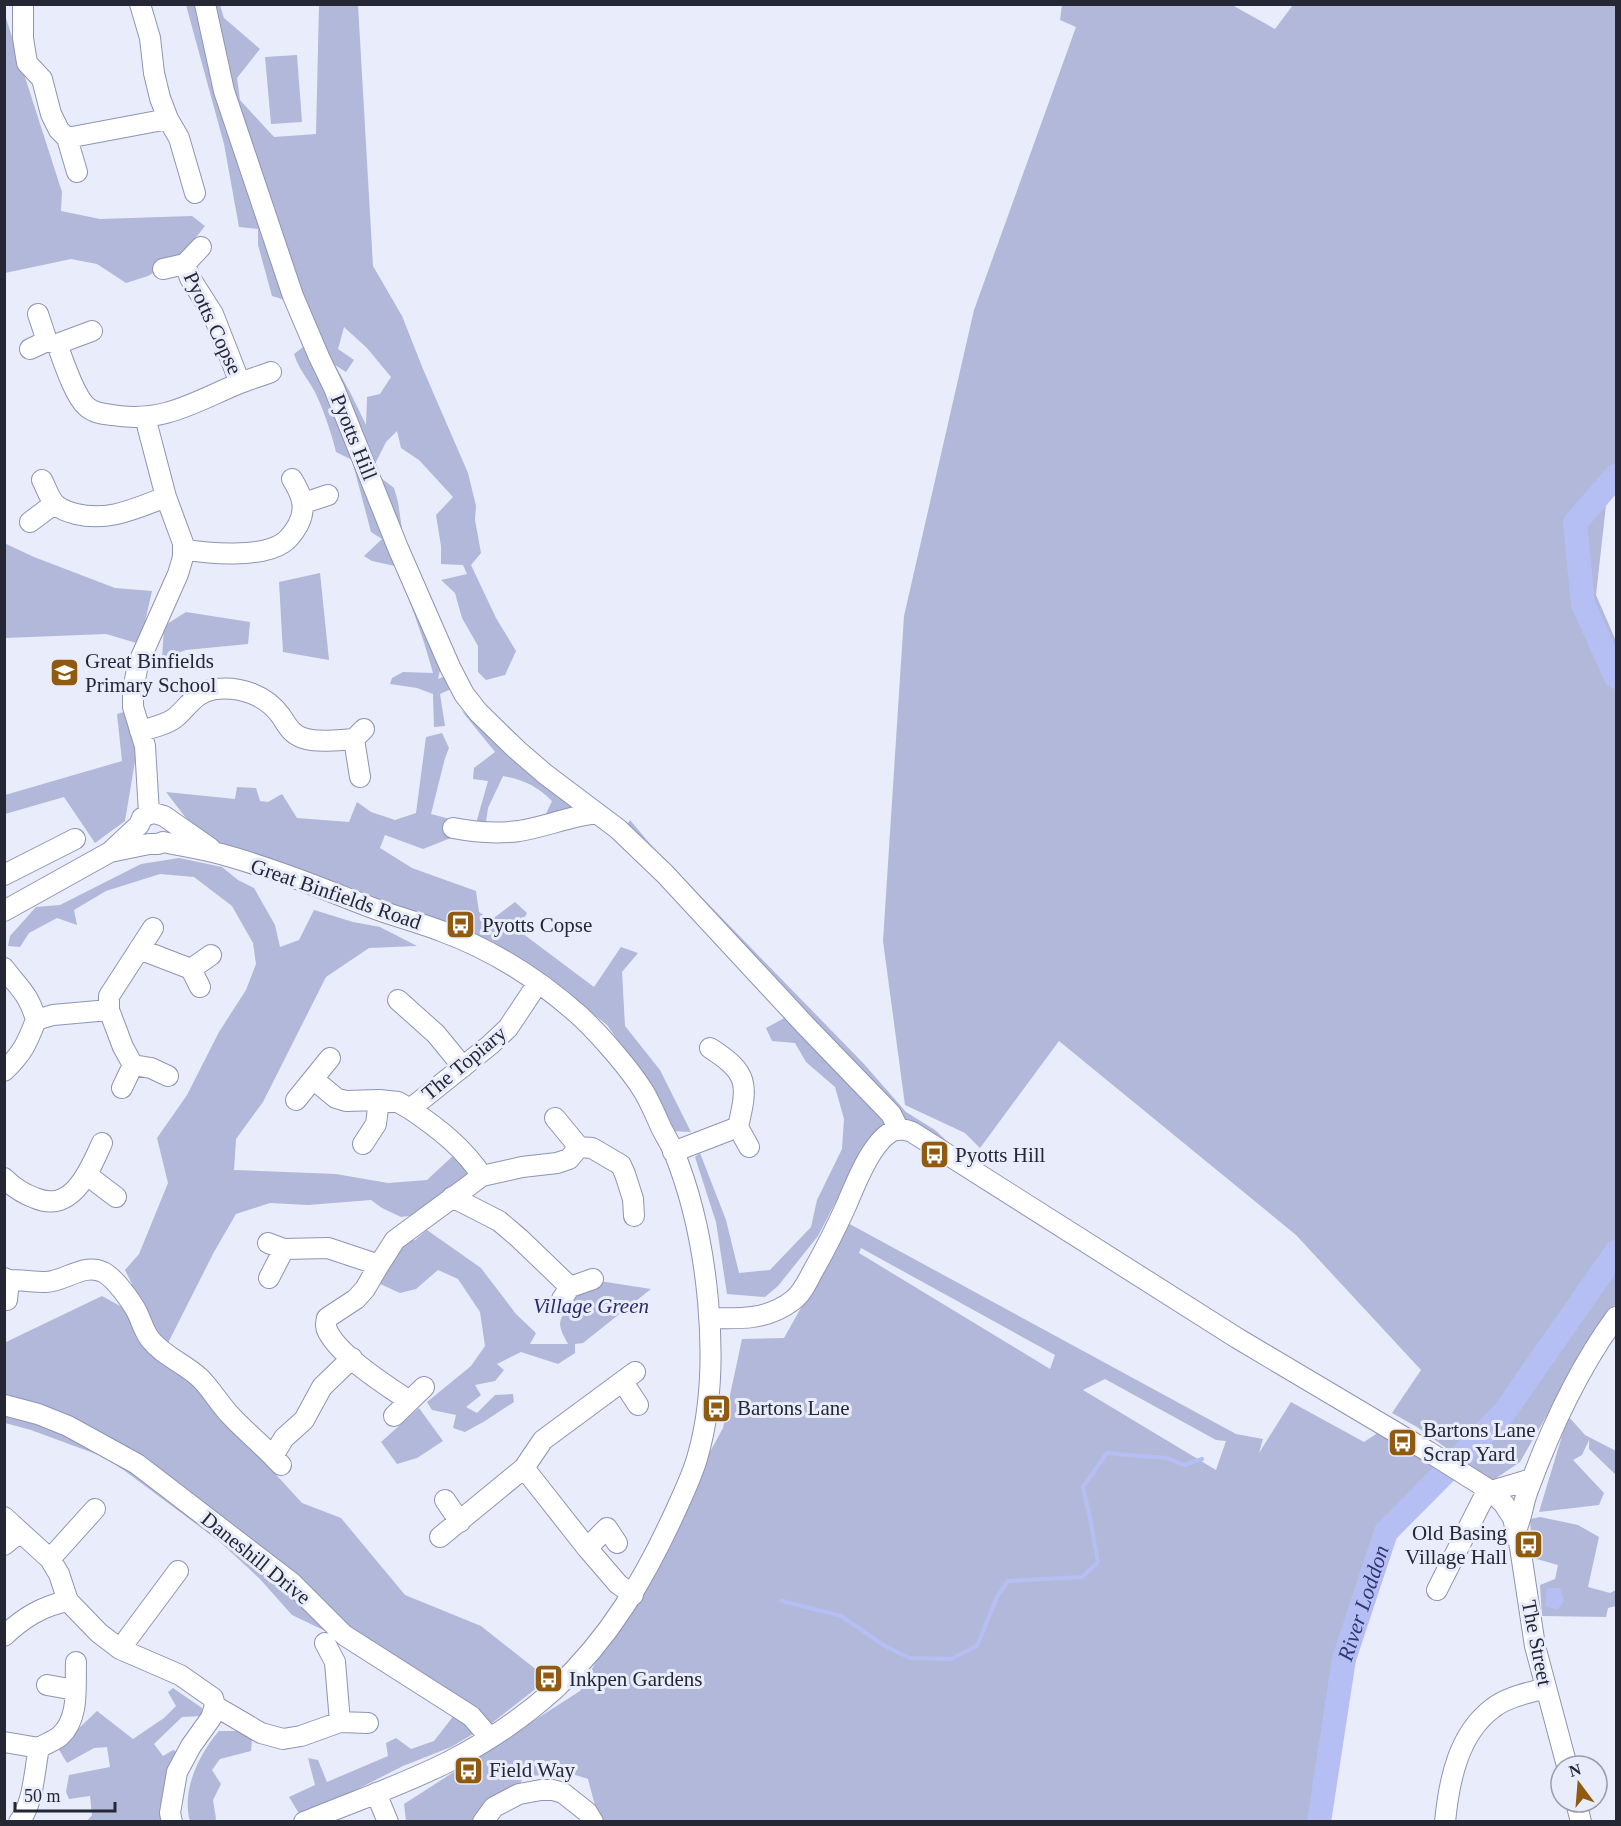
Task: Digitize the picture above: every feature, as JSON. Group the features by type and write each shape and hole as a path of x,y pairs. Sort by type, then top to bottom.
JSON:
{"street":[{"path":"23,4 23,38 27,63 42,79 51,114 59,130 67,138 77,172"},
{"path":"140,4 150,39 154,73 168,119 179,138 195,193"},
{"name":"Pyotts Hill","path":"205,4 224,91 293,297 334,388 450,667 464,694 478,712 516,749 618,829 665,874 806,1026 858,1077 891,1114 898,1130"},
{"path":"67,138 168,119"},
{"name":"Pyotts Copse","path":"163,269 185,264 201,247"},
{"name":"Pyotts Copse","path":"185,264 190,278 213,314 240,383"},
{"name":"Pyotts Copse","path":"38,314 44,345 68,372 86,406 97,413 122,417 145,417 172,412 271,372"},
{"path":"44,345 92,331"},
{"path":"145,417 166,497 183,543 183,557 178,574 138,664 133,690 133,707 145,746 147,792 153,818 170,829 170,834 156,843 143,840 140,835 153,818"},
{"path":"183,549 226,554 255,552 277,547 286,542 303,516 304,503 292,478"},
{"path":"42,480 54,504 64,510 89,517 122,513 166,497"},
{"path":"304,503 328,495"},
{"path":"30,522 54,504"},
{"path":"140,731 161,725 174,718 200,694 226,688 241,689 272,706 289,730 302,738 316,740 359,734 360,777"},
{"path":"453,828 480,832 518,831 597,813"},
{"name":"Great Binfields Road","path":"4,911 110,852 153,818 218,853 443,932 522,971 582,1019 615,1055 644,1092 674,1152 691,1205 704,1263 710,1357 707,1409 698,1457 662,1541 633,1595 601,1639 574,1669 529,1710 490,1738 450,1761 304,1821"},
{"path":"4,875 75,839"},
{"name":"Great Binfields Road","path":"110,852 156,843 218,853"},
{"path":"133,1065 123,1047 109,1010 109,996 153,928"},
{"path":"139,949 191,969 200,987"},
{"path":"191,969 211,955"},
{"path":"4,968 26,994 36,1020 20,1055 4,1071"},
{"name":"The Topiary","path":"482,1176 471,1159 459,1147 410,1109 508,1028 538,983"},
{"path":"398,1000 436,1034 463,1067"},
{"path":"36,1020 53,1015 109,1010"},
{"path":"710,1048 728,1059 745,1085 745,1097 738,1126 749,1147"},
{"path":"296,1100 330,1058"},
{"path":"133,1065 151,1068 168,1076"},
{"path":"122,1088 133,1065"},
{"path":"313,1079 336,1098 346,1101 398,1102 410,1109"},
{"path":"363,1144 376,1124 379,1100"},
{"path":"555,1118 579,1148"},
{"path":"674,1152 738,1126"},
{"path":"709,1318 761,1317 792,1301 800,1293 822,1255 866,1162 893,1131 905,1129 1237,1338 1489,1490 1504,1504 1514,1524 1521,1519 1532,1479 1578,1377 1605,1332 1617,1317"},
{"path":"5,1180 26,1194 44,1202 60,1200 72,1193 87,1175 102,1143"},
{"path":"409,1401 341,1349 328,1332 326,1324 327,1318 356,1299 365,1289 395,1240 482,1176 522,1167 557,1164 569,1159 579,1148 591,1148 621,1165 633,1199 634,1216"},
{"path":"87,1175 116,1197"},
{"path":"452,1197 499,1221 519,1238 566,1293 593,1279"},
{"path":"269,1278 276,1246 328,1248 379,1264"},
{"path":"8,1300 7,1279 46,1282 62,1279 78,1271 93,1269 103,1272 126,1295 149,1338 159,1349 201,1380 230,1416 277,1461 284,1438 304,1420 322,1387 352,1358"},
{"path":"441,1537 524,1468 543,1440 629,1377 638,1405"},
{"path":"394,1416 424,1388"},
{"name":"Daneshill Drive","path":"4,1405 38,1414 68,1426 137,1464 292,1583 344,1635 471,1716 490,1738"},
{"path":"524,1468 587,1548 618,1584 633,1595"},
{"path":"1437,1590 1489,1490 1509,1487 1532,1479"},
{"path":"445,1500 460,1521"},
{"path":"50,1558 95,1509"},
{"path":"4,1517 50,1558 68,1601 99,1634 120,1649 180,1675 213,1698 215,1706 211,1718 190,1746 177,1772 170,1814 172,1821"},
{"name":"The Street","path":"1514,1524 1520,1547 1533,1637 1564,1754"},
{"path":"587,1548 607,1528 617,1543"},
{"path":"4,1545 20,1532"},
{"path":"120,1649 162,1605 178,1571"},
{"path":"4,1636 17,1623 41,1608 68,1601"},
{"path":"325,1643 335,1662 340,1722"},
{"path":"335,1662 349,1644"},
{"path":"4,1742 39,1748 59,1736 70,1725 74,1713 76,1662"},
{"path":"47,1685 75,1690"},
{"path":"1445,1821 1456,1761 1470,1733 1482,1717 1494,1707 1513,1698 1545,1688"},
{"path":"215,1706 261,1733 283,1739 301,1736 340,1722 368,1723"},
{"path":"24,1820 32,1794 39,1748"},
{"path":"483,1821 494,1807 519,1794 541,1790 563,1793 590,1817"},
{"path":"376,1792 388,1821"}],"green space":[{"path":"186,5 220,5 224,18 260,49 237,78 240,100 274,137 316,134 319,5 358,5 373,266 402,316 468,473 476,506 475,520 481,553 471,565 496,618 516,651 505,675 486,680 478,672 478,646 462,618 455,593 441,580 467,574 463,565 441,564 441,546 436,515 453,497 419,460 401,448 397,431 386,442 374,466 381,478 394,488 403,536 441,666 438,679 446,676 451,689 440,694 445,726 434,727 433,694 417,688 390,684 392,678 403,672 433,673 425,646 395,566 372,561 364,556 382,539 371,532 352,460 336,452 315,392 294,354 303,347 285,300 272,296 258,245 258,229 239,227 224,144","holes":["344,327 367,348 391,377 380,394 367,397 366,425 335,365 346,372 354,360 338,349"]},
{"path":"1062,5 1232,5 1275,29 1293,5 1616,5 1616,492 1606,505 1596,595 1616,641 1616,1303 1576,1365 1520,1462 1492,1481 1417,1427 1392,1413 1421,1370 1296,1235 1059,1041 980,1148 965,1133 905,1105 883,941 904,616 974,310 1076,27 1060,20"},
{"path":"4,12 62,192 61,211 100,219 192,216 205,226 182,255 148,276 126,283 97,264 71,259 5,273"},
{"path":"297,55 302,122 271,124 265,57"},
{"path":"4,543 115,588 152,591 140,644 106,634 5,638"},
{"path":"320,573 329,660 283,652 279,582"},
{"path":"186,612 250,622 248,644 186,650 162,659 164,626"},
{"path":"461,710 541,780 574,804 581,815 544,818 552,801 530,784 503,776 488,808 485,829 475,827 488,781 473,779 474,768 495,752"},
{"path":"127,711 136,755 125,821 95,843 64,797 5,814 5,795 122,761 117,714"},
{"path":"442,733 449,748 431,814 461,822 456,836 423,849 385,835 380,848 412,868 476,891 479,912 491,920 515,902 527,913 518,930 594,987 621,947 638,953 622,972 625,1026 660,1070 691,1132 671,1131 646,1080 607,1025 567,993 401,908 214,845 186,818 166,792 235,799 237,787 256,788 260,801 268,802 282,794 297,818 349,822 357,802 371,812 395,820 416,813 426,737"},
{"path":"630,820 651,845 864,1064 906,1112 935,1130 950,1144 947,1151 910,1127 860,1155 818,1236 778,1286 765,1297 727,1294 716,1222 695,1157 700,1153 726,1220 739,1273 770,1270 811,1227 817,1200 842,1149 844,1119 835,1087 806,1062 795,1043 772,1041 766,1028 788,1016 662,886 623,831"},
{"path":"179,858 222,867 238,880 254,888 275,925 280,947 299,940 314,910 353,922 380,927 417,946 369,948 326,977 263,1102 236,1139 234,1170 336,1174 388,1183 427,1180 455,1154 476,1174 417,1215 401,1217 371,1200 308,1205 270,1203 236,1214 169,1341 166,1360 187,1378 302,1503 341,1518 405,1595 481,1626 548,1679 492,1723 451,1747 403,1766 338,1799 300,1815 289,1797 315,1785 308,1758 318,1760 327,1782 388,1756 386,1743 396,1738 411,1749 434,1741 455,1714 344,1640 292,1615 259,1578 219,1541 104,1457 31,1430 5,1423 4,1343 102,1296 131,1312 132,1284 125,1270 139,1254 168,1183 157,1138 187,1095 219,1032 246,990 256,964 253,943 232,906 194,877 160,874 106,891 74,910 77,925 57,918 29,933 20,947 8,946 10,936 36,907 60,905 141,864"},
{"path":"846,1222 1236,1434 1263,1439 1259,1453 1291,1402 1364,1442 1379,1432 1438,1469 1380,1530 1337,1660 1308,1821 599,1821 588,1779 563,1771 523,1778 520,1784 475,1821 406,1821 404,1804 580,1691 723,1428 742,1339 784,1338 829,1258","holes":["861,1248 1055,1355 1050,1369 859,1253","1105,1379 1216,1440 1226,1441 1216,1470 1083,1390"]},
{"name":"Village Green","path":"427,1230 481,1268 516,1314 536,1333 530,1344 568,1344 560,1326 565,1309 562,1299 593,1280 651,1289 583,1343 575,1344 575,1353 558,1364 521,1352 497,1364 504,1370 495,1381 475,1385 481,1395 466,1407 477,1413 495,1395 513,1394 514,1402 465,1432 453,1428 456,1415 432,1410 427,1402 471,1366 485,1346 480,1312 458,1279 438,1270 416,1289 400,1293 367,1278 401,1241 415,1240"},
{"path":"419,1408 443,1441 417,1458 397,1464 381,1442"},
{"path":"1568,1416 1585,1435 1616,1451 1616,1475 1589,1449 1589,1440 1582,1455 1573,1460 1604,1493 1599,1505 1539,1512"},
{"path":"1540,1517 1578,1525 1599,1537 1588,1587 1610,1593 1616,1590 1616,1606 1608,1608 1606,1617 1542,1616 1540,1585 1555,1579 1558,1565 1533,1558 1530,1519"},
{"path":"173,1688 202,1708 203,1716 182,1717 154,1744 163,1756 173,1750 180,1753 168,1821 87,1821 92,1815 90,1796 69,1799 66,1792 69,1775 110,1767 107,1747 94,1748 67,1763 58,1748 97,1711 133,1739 164,1718 176,1706 168,1692"},
{"path":"219,1731 240,1731 252,1739 251,1751 220,1759 212,1770 221,1784 213,1800 215,1821 190,1821 188,1798 190,1785 199,1762"}],"shaded area":[{"path":"1547,1588 1560,1588 1564,1601 1557,1610 1545,1606"}],"waterway":[{"name":"River Loddon","path":"1616,476 1575,523 1583,604 1616,677"},
{"name":"River Loddon","path":"1319,1822 1344,1659 1386,1532 1503,1414 1616,1252"},
{"path":"782,1601 841,1616 885,1646 910,1658 951,1659 977,1646 997,1597 1008,1581 1082,1577 1098,1562 1083,1487 1107,1453 1167,1458 1184,1465 1202,1459"}],"place":[{"name":"Great Binfields Primary School","path":"64,673"},
{"name":"Pyotts Copse","path":"461,925"},
{"name":"Pyotts Hill","path":"934,1155"},
{"name":"Bartons Lane","path":"716,1408"},
{"name":"Bartons Lane Scrap Yard","path":"1402,1442"},
{"name":"Old Basing Village Hall","path":"1528,1545"},
{"name":"Inkpen Gardens","path":"548,1679"},
{"name":"Field Way","path":"468,1770"}]}
